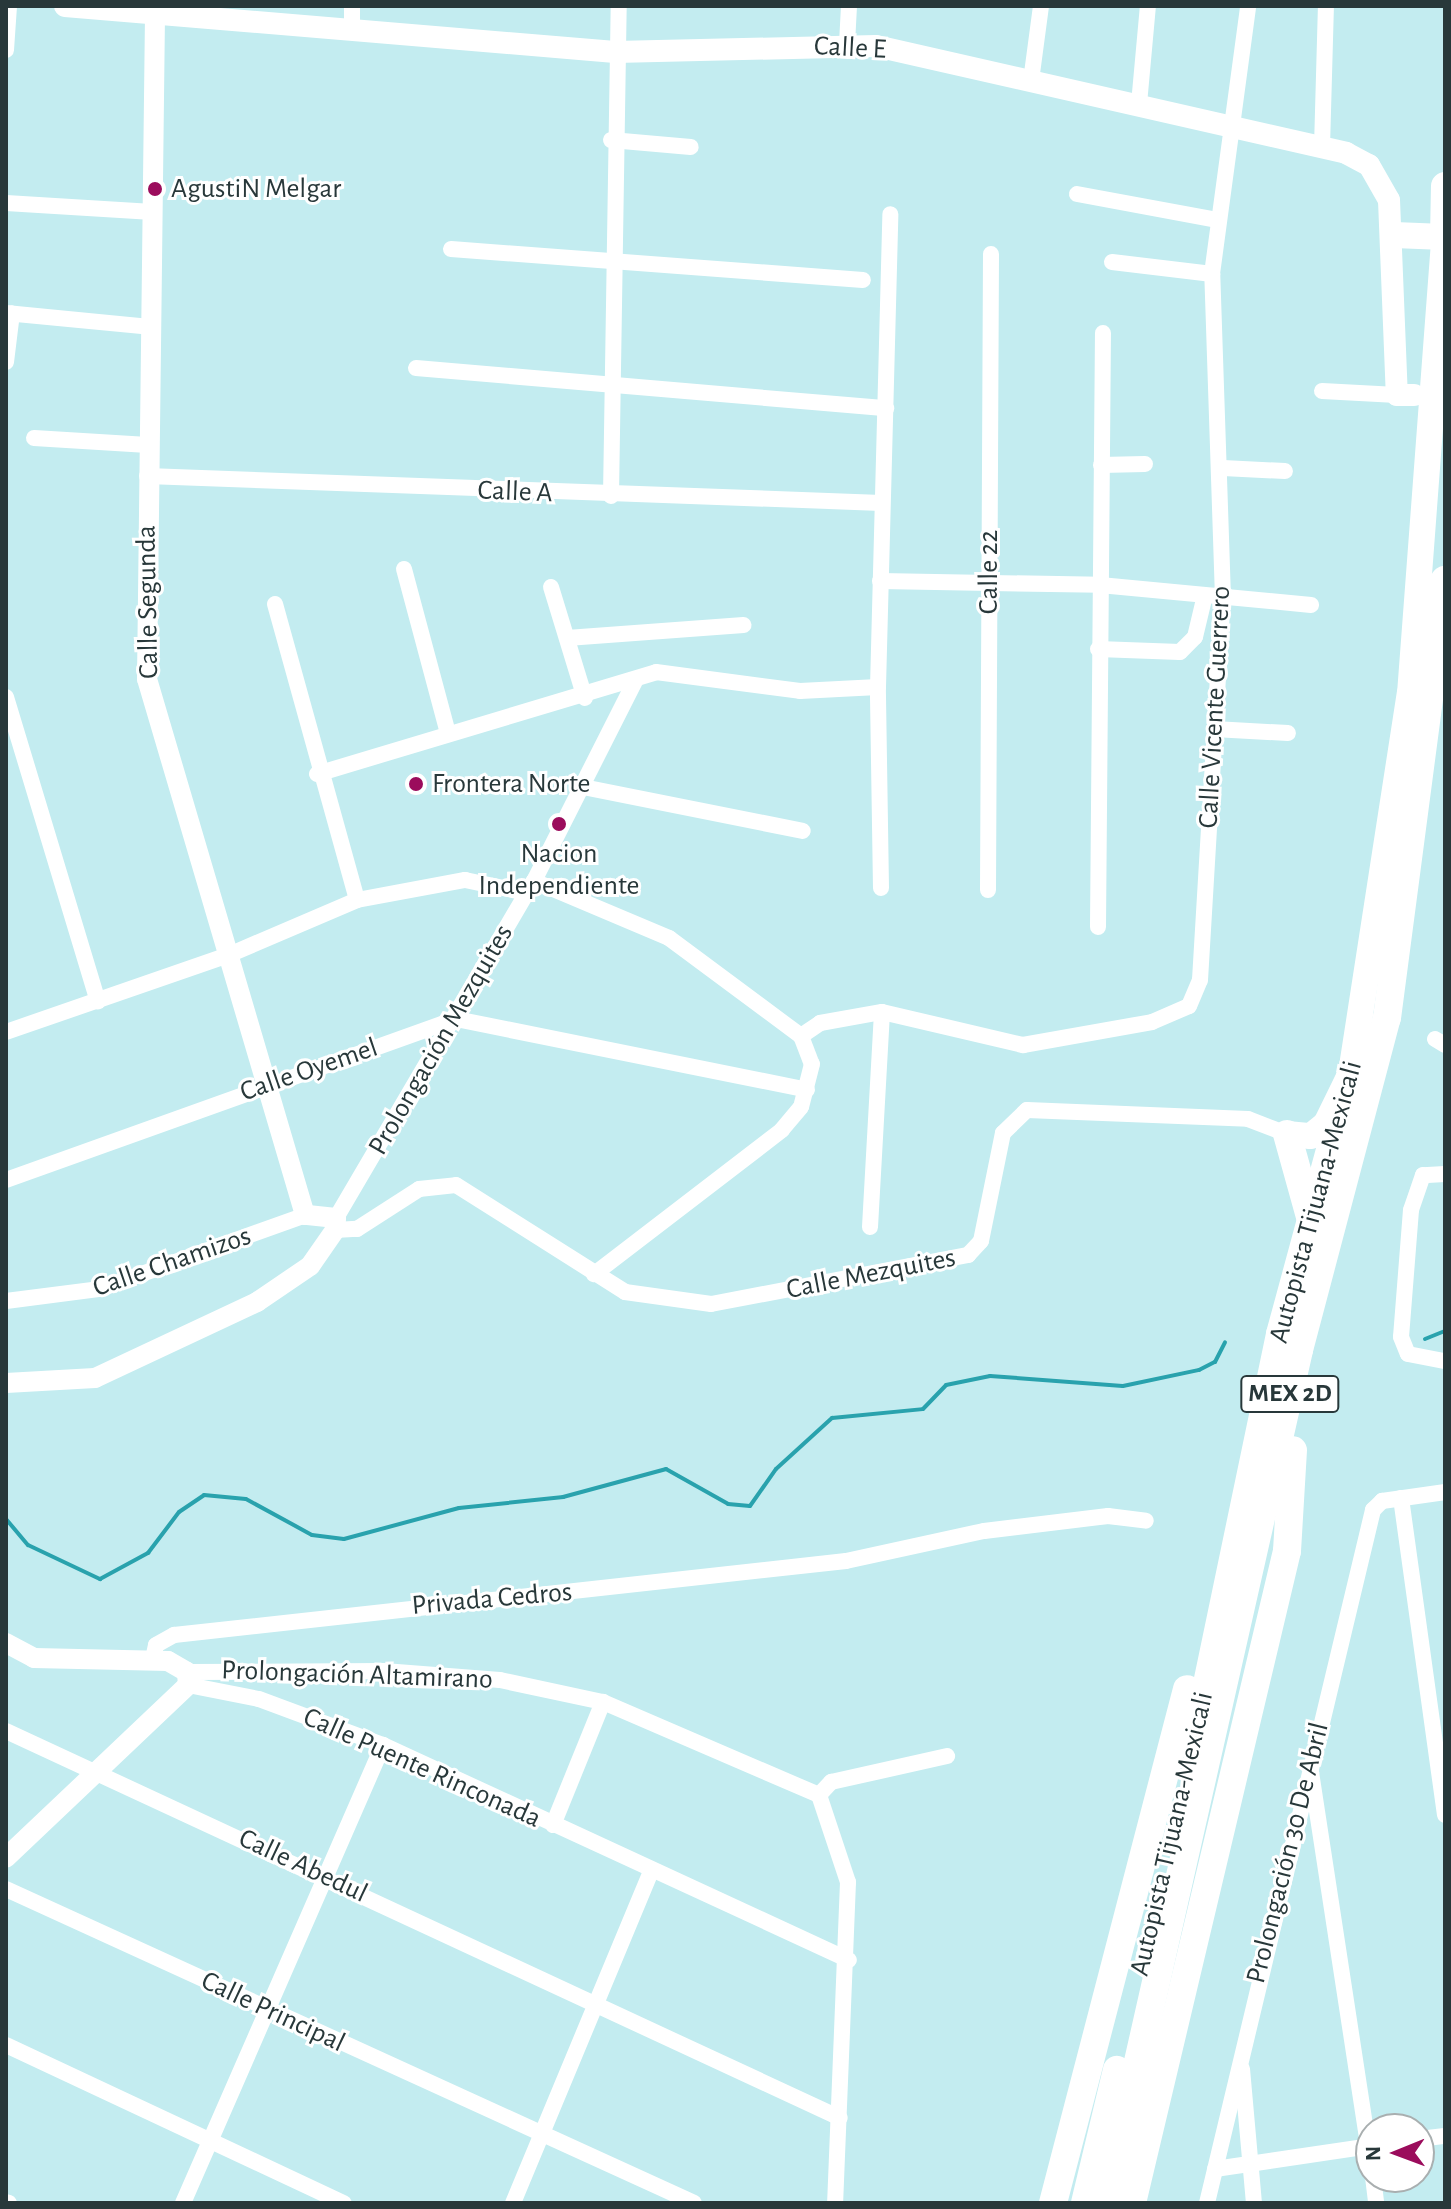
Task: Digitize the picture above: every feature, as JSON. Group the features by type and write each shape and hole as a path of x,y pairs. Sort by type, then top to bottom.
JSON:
{"highway":[{"name":"Autopista Tijuana-Mexicali","path":"1106,2203 1311,1232 1351,1073 1410,694 1444,237 1445,186"},
{"path":"1394,235 1444,237"},
{"name":"Autopista Tijuana-Mexicali","path":"1085,2203 1290,1342 1387,1018 1445,580"},
{"path":"1311,1232 1306,1184 1287,1134 1311,1136 1326,1124 1351,1073"},
{"path":"1053,2203 1290,1342"},
{"path":"1132,2203 1287,1551 1290,1342"}],"main road":[{"name":"Calle E","path":"65,6 155,13 201,11 352,29 615,52 847,44 1139,104 1322,147 1369,165 1389,200 1405,395"}],"street":[{"path":"6,50 9,6"},
{"path":"352,6 352,29"},
{"path":"611,496 611,140 619,6"},
{"path":"847,44 849,6"},
{"path":"1031,81 1041,6"},
{"path":"1139,104 1148,6"},
{"name":"Calle Vicente Guerrero","path":"801,1036 820,1023 882,1012 1023,1045 1152,1022 1189,1006 1200,980 1223,598 1223,468 1212,274 1248,6"},
{"path":"1322,147 1326,6"},
{"name":"Calle Segunda","path":"155,13 152,327 147,476 147,679 231,954 305,1215"},
{"path":"611,140 691,147"},
{"path":"1077,194 1217,220"},
{"path":"6,203 153,212"},
{"path":"881,888 878,687 890,214"},
{"path":"451,249 610,266 863,280"},
{"name":"Calle 22","path":"988,890 991,254"},
{"path":"1112,262 1212,274"},
{"path":"6,362 9,313 152,327"},
{"path":"1098,927 1103,333"},
{"path":"416,368 886,408"},
{"path":"1322,391 1405,395"},
{"path":"34,438 148,445"},
{"path":"1101,465 1145,464"},
{"path":"1223,468 1285,471"},
{"name":"Calle A","path":"147,476 611,496 882,503"},
{"path":"404,569 447,730"},
{"path":"880,581 1100,585 1311,605"},
{"path":"551,587 585,698"},
{"path":"1098,649 1180,652 1195,637 1205,595"},
{"path":"275,604 317,774 357,900"},
{"path":"567,638 744,625"},
{"path":"317,774 447,730 585,698 636,679 677,671 800,691 878,687"},
{"name":"Prolongación Mezquites","path":"336,1224 530,887 636,679"},
{"path":"6,697 98,1001"},
{"path":"1214,729 1288,733"},
{"path":"583,787 803,831"},
{"path":"6,1032 231,954 357,900 465,880 530,887 669,938 801,1036 812,1064 807,1090 782,1130 594,1274"},
{"path":"870,1227 882,1012"},
{"path":"456,1019 807,1090"},
{"name":"Calle Oyemel","path":"6,1180 267,1084 456,1019"},
{"name":"Calle Mezquites","path":"336,1224 357,1229 419,1189 456,1185 625,1292 689,1305 953,1262 981,1241 1003,1133 1027,1110 1248,1119 1287,1134"},
{"path":"1445,1174 1428,1171 1411,1210 1401,1337 1408,1354 1445,1361"},
{"name":"Calle Chamizos","path":"6,1301 100,1289 305,1215 336,1224"},
{"path":"6,1383 65,1384 122,1365 257,1302 310,1266 336,1224"},
{"path":"1445,1492 1401,1498 1445,1815"},
{"name":"Prolongación 30 De Abril","path":"1207,2203 1240,2048 1375,1504 1401,1498"},
{"name":"Privada Cedros","path":"153,1659 164,1638 189,1633 846,1561 984,1531 1108,1516 1146,1521"},
{"name":"Calle Puente Rinconada","path":"6,1643 34,1658 153,1659 187,1678 259,1699 383,1745 849,1960"},
{"name":"Prolongación Altamirano","path":"6,1858 100,1773 187,1678 453,1674 603,1702 819,1795"},
{"path":"553,1825 603,1702"},
{"name":"Calle Abedul","path":"6,1731 326,1876 840,2118"},
{"path":"183,2203 265,2009 383,1745"},
{"path":"835,2203 849,1960 848,1882 819,1795 831,1782 947,1756"},
{"path":"1309,1763 1365,2113"},
{"path":"513,2203 651,1871"},
{"name":"Calle Principal","path":"6,1889 694,2203"},
{"path":"6,2045 344,2203"},
{"path":"1240,2048 1254,2203"},
{"path":"1215,2169 1355,2148"}],"waterway":[{"path":"1425,1339 1445,1331"},
{"path":"6,1519 28,1545 100,1579 148,1553 179,1512 204,1495 246,1499 312,1535 344,1539 459,1508 563,1497 666,1469 728,1504 750,1506 776,1469 832,1418 923,1409 946,1385 990,1376 1123,1386 1199,1370 1215,1362 1225,1342"}],"place":[{"name":"AgustiN Melgar","path":"155,189"},
{"name":"Frontera Norte","path":"416,784"},
{"name":"Nacion Independiente","path":"559,824"}]}
